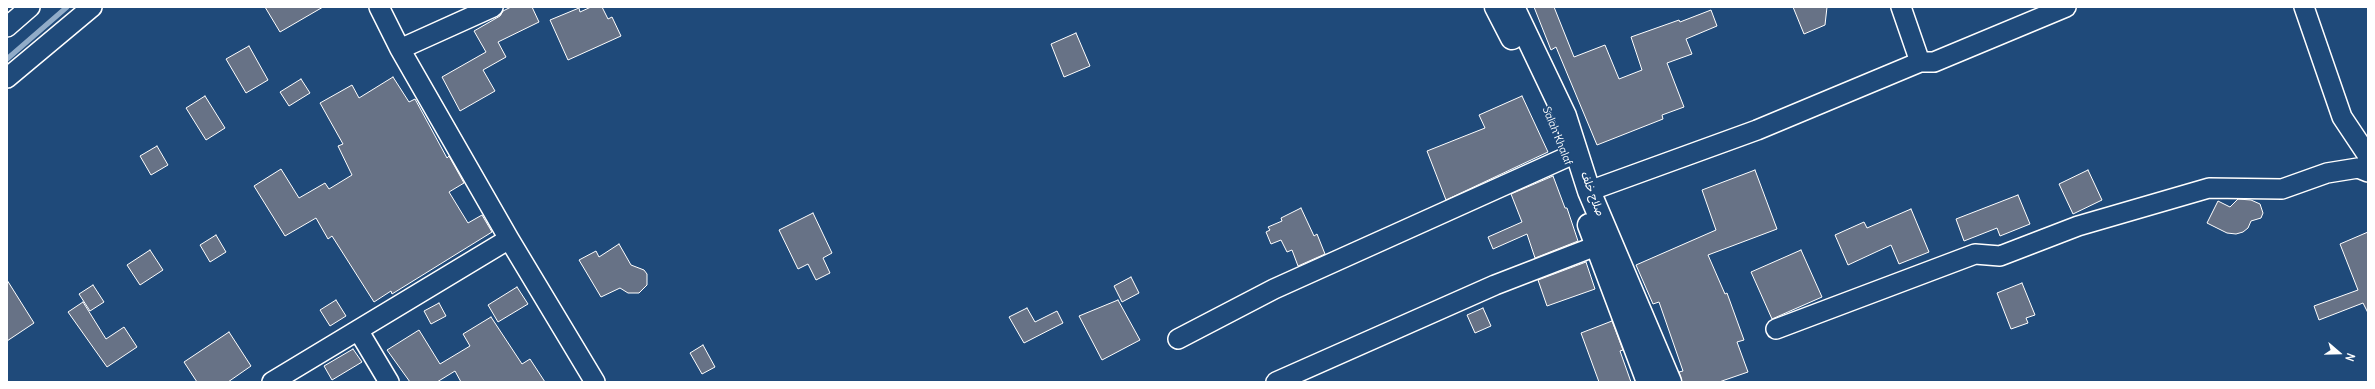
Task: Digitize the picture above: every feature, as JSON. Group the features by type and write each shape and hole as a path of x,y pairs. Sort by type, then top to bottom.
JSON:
{"main road":[{"name":"Salah Khalaf","path":"1496,7 1546,107 1567,157 1596,246 1648,382"},
{"name":"صلاح خلف","path":"1513,7 1565,116 1589,191 1640,306 1670,382"}],"street":[{"path":"7,27 30,7"},
{"path":"7,78 92,7"},
{"path":"379,7 400,49 509,239 595,382"},
{"path":"400,49 493,7"},
{"path":"1901,7 1920,62"},
{"path":"1589,191 1757,130 1920,62 1934,62 2066,7"},
{"path":"2304,7 2342,117 2368,156"},
{"path":"1178,339 1274,289 1567,157"},
{"path":"1776,329 1975,254 2000,256 2078,226 2209,188 2282,189 2327,173 2358,168 2368,172"},
{"path":"272,382 509,239"},
{"path":"1276,382 1495,285 1596,246"},
{"path":"358,330 390,382"}],"building":[{"path":"265,7 323,7 280,32"},
{"path":"511,7 532,7 539,22 498,42 506,57 483,70 495,91 460,111 442,77 486,52 474,31 500,16 503,11"},
{"path":"591,7 602,7 608,19 612,17 621,36 568,60 550,20 579,8 580,12"},
{"path":"1534,7 1554,7 1574,57 1605,45 1619,79 1642,70 1631,37 1679,20 1680,22 1711,10 1717,26 1686,39 1692,54 1667,63 1684,107 1662,115 1663,119 1597,145 1556,47 1551,50"},
{"path":"1793,7 1827,7 1825,25 1804,34"},
{"path":"1076,33 1090,66 1064,77 1051,44"},
{"path":"249,46 268,80 246,93 226,59"},
{"path":"393,77 409,102 415,99 447,158 449,156 464,183 449,192 468,223 482,215 492,232 392,294 391,291 374,302 332,236 328,239 316,218 285,236 254,186 281,169 299,198 325,183 329,189 352,175 338,146 343,144 320,103 352,85 359,98"},
{"path":"301,79 310,93 289,106 280,92"},
{"path":"205,96 225,128 206,140 186,108"},
{"path":"1522,96 1548,152 1446,200 1427,151 1485,128 1479,115"},
{"path":"157,146 168,165 151,175 140,156"},
{"path":"1755,170 1777,229 1708,255 1725,294 1727,293 1744,340 1737,342 1748,372 1719,382 1682,382 1679,372 1683,371 1659,302 1653,304 1636,265 1716,230 1702,190"},
{"path":"2088,170 2102,200 2073,214 2059,184"},
{"path":"1553,176 1565,208 1567,208 1578,241 1535,258 1527,234 1493,249 1488,237 1522,222 1511,194"},
{"path":"2018,195 2030,224 2000,236 1997,228 1964,241 1956,219"},
{"path":"2238,199 2251,200 2260,204 2263,213 2261,218 2251,221 2248,228 2243,232 2236,234 2227,233 2207,223 2218,201 2230,207"},
{"path":"1301,208 1314,236 1317,234 1325,254 1298,266 1292,250 1287,252 1281,240 1271,244 1266,232 1270,230 1268,227 1282,221 1281,218"},
{"path":"1911,209 1929,252 1899,264 1891,245 1848,265 1835,235 1864,222 1867,228"},
{"path":"813,213 832,253 823,258 830,273 816,280 808,264 798,269 779,230"},
{"path":"2368,232 2368,313 2363,303 2319,320 2314,306 2358,290 2340,244"},
{"path":"216,235 226,252 210,262 200,245"},
{"path":"619,244 631,265 644,270 647,274 647,285 639,293 628,293 620,288 601,297 579,260 596,251 599,257"},
{"path":"150,250 163,270 140,285 127,265"},
{"path":"1801,250 1822,297 1772,319 1751,272"},
{"path":"1586,262 1595,289 1547,306 1538,280"},
{"path":"1131,277 1139,293 1122,302 1114,286"},
{"path":"7,280 34,323 7,341"},
{"path":"2022,283 2035,315 2026,318 2028,323 2011,329 1997,293"},
{"path":"93,285 104,302 90,311 79,294"},
{"path":"517,287 528,304 498,322 488,305"},
{"path":"336,300 346,316 330,326 320,310"},
{"path":"1118,300 1140,340 1102,360 1079,316"},
{"path":"83,302 106,339 124,327 137,347 107,367 68,312"},
{"path":"439,303 446,316 431,324 424,311"},
{"path":"1027,308 1035,322 1057,311 1063,323 1024,343 1009,317"},
{"path":"1483,308 1491,326 1475,333 1467,315"},
{"path":"491,317 522,364 530,359 545,382 461,382 455,371 437,382 410,382 387,350 419,330 440,364 470,346 463,334"},
{"path":"1612,321 1623,350 1620,351 1631,382 1599,382 1581,333"},
{"path":"229,332 251,366 228,382 197,382 184,362"},
{"path":"703,345 715,367 702,374 690,353"},
{"path":"353,349 362,362 332,380 324,366"}],"waterway":[{"path":"7,59 67,7"}]}
